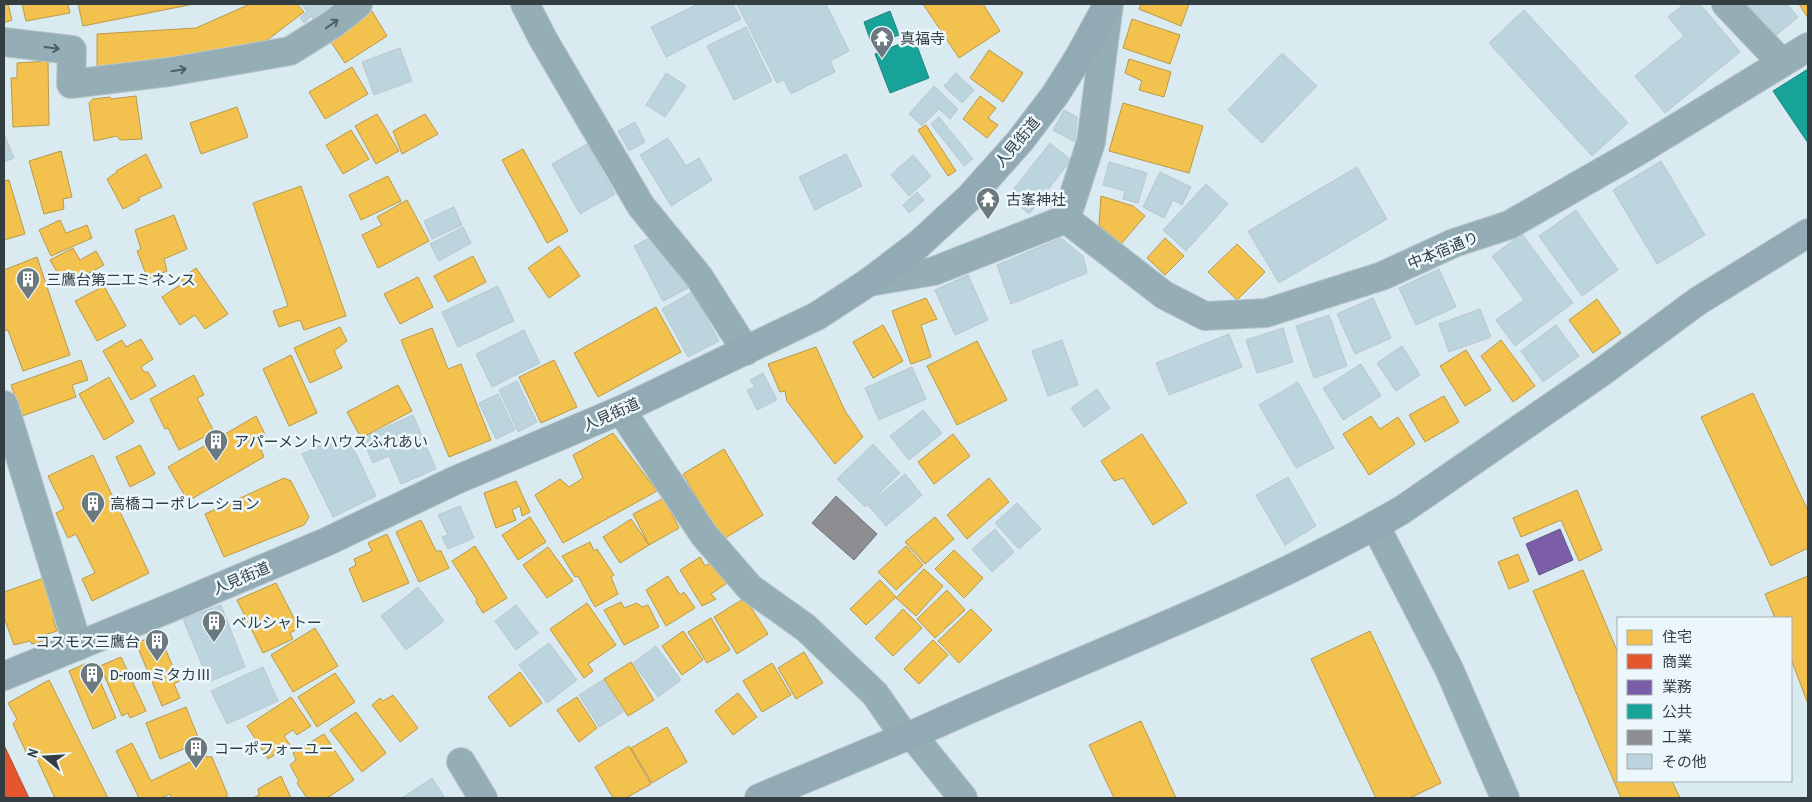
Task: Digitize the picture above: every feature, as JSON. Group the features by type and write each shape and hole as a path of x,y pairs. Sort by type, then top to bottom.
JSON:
{"main road":[{"name":"人見街道","path":"4,676 326,542 456,480 621,410 816,316 869,282 920,244 970,197 1020,142 1054,95 1079,57 1108,4"},
{"path":"759,798 909,736 996,696 1231,597 1325,552 1402,510 1599,374 1698,301 1808,233"}],"street":[{"path":"4,42 72,50 71,84 169,72 290,51 332,24 358,4"},
{"path":"525,4 543,39 641,206 699,277 746,351"},
{"path":"869,282 934,271 1066,219 1091,142 1108,4"},
{"path":"1726,4 1781,62"},
{"name":"中本宿通り","path":"1066,219 1164,295 1205,316 1266,313 1382,276 1454,243 1509,225 1640,150 1808,47"},
{"path":"4,405 78,646"},
{"path":"621,410 704,535 750,588 806,628 875,694 963,798"},
{"path":"1375,525 1450,669 1505,798"},
{"path":"461,762 483,798"}],"building: 住宅":[{"path":"4,4 8,4 12,20 4,23"},
{"path":"22,4 68,4 70,13 26,21"},
{"path":"78,4 194,4 83,26"},
{"path":"250,4 297,4 304,12 262,44 97,70 97,34 196,28"},
{"path":"923,4 983,4 1000,31 959,58"},
{"path":"1141,4 1189,4 1181,26 1139,9"},
{"path":"1799,4 1808,4 1808,18"},
{"path":"372,11 387,36 345,63 329,39"},
{"path":"1132,19 1180,35 1170,64 1123,48"},
{"path":"989,50 1023,73 1003,102 970,78"},
{"path":"1129,59 1171,72 1164,97 1139,90 1142,81 1125,73"},
{"path":"48,61 49,125 13,127 11,78 17,78 17,63"},
{"path":"352,67 368,94 325,119 309,92"},
{"path":"136,96 142,139 120,140 117,136 94,141 89,103 93,99"},
{"path":"980,96 996,108 988,118 998,125 987,138 963,119"},
{"path":"1123,103 1203,126 1189,173 1109,151"},
{"path":"237,107 248,137 201,154 190,123"},
{"path":"377,114 399,151 376,164 355,126"},
{"path":"425,114 438,134 402,154 393,131"},
{"path":"926,125 956,171 948,176 918,130"},
{"path":"351,130 369,159 343,174 326,145"},
{"path":"523,149 568,231 547,243 502,160"},
{"path":"61,151 72,197 63,199 64,209 44,214 29,161"},
{"path":"146,154 162,187 138,198 140,200 123,209 107,179 116,171"},
{"path":"388,176 401,201 361,220 349,195"},
{"path":"9,180 25,234 4,240 4,181"},
{"path":"301,186 346,316 304,330 300,320 279,327 273,311 288,306 253,203"},
{"path":"1101,196 1133,206 1145,216 1121,244 1099,225"},
{"path":"407,200 429,241 378,268 362,235 382,225 377,217"},
{"path":"174,215 187,249 164,259 167,271 148,279 137,251 141,249 135,230"},
{"path":"60,220 66,233 87,225 92,238 51,256 39,230"},
{"path":"1165,238 1184,256 1165,275 1147,258"},
{"path":"1237,244 1265,272 1237,300 1208,272"},
{"path":"559,246 580,276 549,298 528,268"},
{"path":"73,248 80,260 96,251 104,265 65,286 50,260"},
{"path":"473,256 486,282 448,302 434,276"},
{"name":"三鷹台第二エミネンス","path":"37,257 70,355 23,371 8,330 4,331 4,270"},
{"path":"196,268 228,314 205,329 195,315 180,325 162,297 183,283 181,279"},
{"path":"418,277 433,307 400,324 384,294"},
{"path":"104,286 126,326 97,341 75,301"},
{"path":"926,298 937,319 921,325 931,357 911,364 892,311"},
{"path":"1597,299 1621,333 1593,353 1569,320"},
{"path":"656,307 681,352 598,397 574,353"},
{"path":"883,325 903,361 873,378 853,342"},
{"path":"340,327 347,341 334,351 342,368 310,383 294,348"},
{"path":"432,328 448,369 461,364 491,440 449,457 401,340"},
{"path":"141,339 153,359 141,367 144,372 148,372 156,386 131,400 103,351 122,340 126,347"},
{"path":"1501,340 1535,386 1513,402 1481,356"},
{"path":"977,341 1007,400 957,425 927,366"},
{"path":"816,347 845,411 863,437 835,464 787,401 785,391 780,392 768,364"},
{"path":"1466,350 1491,390 1465,406 1440,366"},
{"path":"291,355 317,413 289,426 263,369"},
{"path":"81,360 88,380 72,385 76,397 22,416 11,385"},
{"path":"554,360 577,407 541,423 519,377"},
{"path":"194,375 204,395 197,398 214,432 179,450 168,428 165,429 150,399"},
{"path":"109,377 134,422 104,440 79,394"},
{"path":"398,385 412,411 361,438 347,412"},
{"path":"1753,393 1808,511 1808,548 1771,566 1701,417"},
{"path":"1444,396 1459,422 1425,442 1409,415"},
{"name":"アパーメントハウスふれあい","path":"256,416 266,436 257,441 264,457 188,501 168,467"},
{"path":"1371,416 1380,429 1398,417 1415,444 1369,475 1343,434"},
{"path":"613,433 657,491 563,543 535,495 560,479 569,487 583,478 573,455"},
{"path":"953,434 970,456 934,484 918,462"},
{"path":"1142,434 1187,503 1153,525 1123,478 1114,481 1101,461"},
{"path":"140,445 155,474 130,487 116,457"},
{"path":"724,449 763,515 722,540 683,474"},
{"name":"高橋コーポレーション","path":"93,455 149,573 92,601 82,579 95,573 76,534 68,538 56,513 64,509 48,476"},
{"path":"284,478 291,481 309,517 304,525 224,557 205,514"},
{"path":"989,478 1009,502 967,539 947,515"},
{"path":"516,481 530,512 522,516 520,506 512,510 516,520 496,528 484,493"},
{"path":"1577,490 1602,550 1579,561 1561,520 1521,537 1513,518"},
{"path":"664,498 679,528 649,545 633,514"},
{"path":"530,517 546,542 518,560 502,535"},
{"path":"935,517 954,539 925,564 905,542"},
{"path":"631,519 649,545 620,563 603,537"},
{"path":"421,520 436,551 441,551 449,568 419,582 396,532"},
{"path":"387,534 409,583 363,602 349,569 356,565 354,559 372,551 368,543"},
{"path":"590,542 594,551 597,549 614,575 611,577 618,594 595,607 578,576 575,577 562,556"},
{"path":"475,546 507,598 483,613 476,602 477,600 452,561"},
{"path":"906,546 923,565 896,590 878,572"},
{"path":"548,547 573,581 547,598 523,565"},
{"path":"954,550 983,578 964,598 935,569"},
{"path":"1518,554 1529,581 1509,589 1498,562"},
{"path":"700,557 705,566 713,561 727,583 711,594 716,599 702,606 680,570"},
{"path":"924,569 943,586 916,616 896,598"},
{"path":"1583,570 1617,651 1617,782 1672,782 1680,798 1621,798 1533,591"},
{"path":"668,576 680,595 684,592 695,608 666,626 646,590"},
{"path":"1808,576 1808,704 1792,662 1792,617 1775,617 1765,594"},
{"path":"44,578 56,617 53,619 57,631 44,635 47,640 32,644 30,641 14,645 4,617 4,592"},
{"path":"880,580 896,597 866,625 850,609"},
{"path":"276,583 299,628 290,633 293,639 263,653 237,600"},
{"path":"947,590 965,610 935,638 917,619"},
{"path":"745,598 768,634 737,654 714,617"},
{"path":"621,602 624,608 637,603 642,607 648,605 659,627 624,645 604,610"},
{"path":"587,603 616,645 588,664 593,671 584,678 550,629"},
{"path":"903,609 922,628 893,656 875,638"},
{"path":"971,609 992,630 959,663 938,641"},
{"path":"711,618 730,650 707,663 688,632"},
{"path":"315,628 338,666 293,692 271,655"},
{"path":"683,631 703,660 682,675 662,646"},
{"path":"1370,631 1441,783 1410,798 1376,798 1311,659"},
{"name":"コスモス三鷹台","path":"159,634 179,681 174,684 180,698 162,706 136,643"},
{"path":"933,640 948,655 919,684 904,669"},
{"path":"804,652 823,683 796,699 778,668"},
{"path":"121,657 146,711 130,718 128,713 122,716 100,666"},
{"path":"631,662 654,700 628,716 604,679"},
{"name":"D-roomミタカⅢ","path":"87,663 90,668 94,667 116,718 93,729 69,671"},
{"path":"772,663 791,695 762,712 743,681"},
{"path":"520,672 542,703 510,727 488,697"},
{"path":"335,673 355,702 317,727 298,697"},
{"path":"49,680 108,798 55,798 32,748 26,752 13,724 17,719 8,703"},
{"path":"738,693 757,717 733,735 715,711"},
{"path":"393,695 418,728 400,742 372,705 380,698 383,701"},
{"path":"291,697 311,726 297,735 293,730 284,736 290,745 268,759 247,726"},
{"path":"577,697 597,728 579,742 557,710"},
{"path":"186,707 200,742 160,759 146,723"},
{"path":"356,712 386,753 362,772 330,730"},
{"path":"1141,721 1176,798 1114,798 1089,745"},
{"path":"667,727 687,762 652,783 631,748"},
{"path":"324,734 354,780 327,798 307,798 297,783 299,781 290,765 296,760 293,753"},
{"name":"コーポフォーユー","path":"132,743 151,781 202,756 212,757 227,793 227,798 172,798 170,794 162,798 139,798 116,751"},
{"path":"629,746 651,784 626,798 613,798 595,767"},
{"path":"281,776 291,798 253,798 259,795 258,789"}],"building: 商業":[{"path":"4,745 29,798 4,798"}],"building: 業務":[{"path":"1560,529 1573,560 1539,575 1526,544"}],"building: 公共":[{"path":"890,11 899,35 872,45 864,22"},
{"path":"914,38 929,78 890,93 875,54"},
{"path":"1808,69 1808,143 1773,91"}],"building: 工業":[{"path":"836,496 877,534 854,560 812,523"}],"building: その他":[{"path":"301,4 336,4 315,21 311,16 304,23 300,18 307,11"},
{"path":"698,4 733,4 741,19 666,57 651,27"},
{"path":"737,4 826,4 849,51 830,61 835,72 791,94 784,80 777,83"},
{"path":"1684,4 1700,4 1740,52 1665,113 1635,76 1684,36 1668,17"},
{"path":"1747,4 1787,4 1798,17 1774,37"},
{"path":"1524,10 1628,123 1592,156 1489,43"},
{"path":"746,27 772,81 734,100 707,46"},
{"path":"400,48 412,81 374,95 362,62"},
{"path":"1282,53 1317,86 1262,143 1228,110"},
{"path":"666,73 686,86 665,117 646,105"},
{"path":"956,73 974,90 962,103 944,86"},
{"path":"934,86 958,109 950,119 939,109 922,126 909,114"},
{"path":"1064,110 1077,117 1075,142 1053,130"},
{"path":"939,117 973,159 964,166 931,124"},
{"path":"635,122 645,142 629,151 618,131"},
{"path":"4,136 14,158 4,162"},
{"path":"668,138 686,166 699,158 712,180 671,206 640,155"},
{"path":"1050,143 1071,160 1029,214 1008,196"},
{"path":"587,144 615,194 580,214 552,164"},
{"path":"846,154 862,186 815,210 799,177"},
{"path":"913,155 931,176 909,196 891,175"},
{"path":"1661,161 1705,235 1657,264 1613,190"},
{"path":"1109,162 1147,173 1138,203 1123,199 1125,191 1103,185"},
{"path":"1357,167 1387,219 1279,283 1248,231"},
{"path":"1160,172 1191,187 1182,205 1173,200 1164,218 1143,207"},
{"path":"1206,184 1228,204 1186,251 1163,230"},
{"path":"917,192 924,200 909,213 903,205"},
{"path":"454,207 462,225 432,239 424,221"},
{"path":"1576,210 1618,270 1582,296 1539,236"},
{"path":"463,227 471,243 439,261 430,244"},
{"path":"659,233 688,288 663,301 634,246"},
{"path":"1522,234 1573,303 1515,346 1496,320 1524,300 1492,256"},
{"path":"1061,238 1083,256 1087,273 1011,304 997,265"},
{"path":"1439,269 1456,307 1416,325 1399,288"},
{"path":"968,275 988,320 955,335 935,290"},
{"path":"498,286 514,321 458,347 442,312"},
{"path":"692,292 719,341 688,357 662,309"},
{"path":"1373,298 1391,338 1355,354 1337,314"},
{"path":"1480,309 1491,337 1449,352 1439,324"},
{"path":"1329,315 1347,366 1314,378 1296,326"},
{"path":"1556,325 1579,356 1543,382 1521,351"},
{"path":"1283,328 1293,362 1257,373 1246,340"},
{"path":"524,330 540,363 492,387 476,354"},
{"path":"1229,334 1242,367 1169,395 1156,363"},
{"path":"1062,340 1078,385 1048,396 1032,351"},
{"path":"1402,346 1420,375 1396,391 1377,363"},
{"path":"1361,364 1381,396 1343,420 1323,388"},
{"path":"912,367 926,399 879,420 865,388"},
{"path":"763,373 777,400 757,410 747,390 755,387 750,380"},
{"path":"517,381 537,422 518,432 499,390"},
{"path":"1298,382 1334,448 1296,468 1259,405"},
{"path":"1097,389 1110,408 1084,427 1071,408"},
{"path":"498,394 515,430 496,439 479,403"},
{"path":"923,410 942,433 909,460 890,436"},
{"path":"413,415 436,469 401,484 389,456 373,463 362,438"},
{"path":"346,433 376,496 333,517 302,454"},
{"path":"873,444 900,473 865,507 837,479"},
{"path":"905,474 922,495 886,526 868,505"},
{"path":"1288,477 1316,526 1285,545 1256,495"},
{"path":"1017,503 1041,529 1019,549 995,523"},
{"path":"460,506 474,538 448,549 442,537 448,535 438,515"},
{"path":"995,529 1014,552 992,572 972,549"},
{"path":"418,587 444,621 406,650 381,616"},
{"name":"ベルシャトー","path":"221,605 245,667 209,682 183,619"},
{"path":"516,605 538,633 516,650 495,621"},
{"path":"549,643 577,680 547,703 519,665"},
{"path":"656,646 681,680 658,697 633,663"},
{"path":"263,667 278,701 227,724 211,691"},
{"path":"603,680 623,712 599,727 579,695"},
{"path":"432,778 445,798 402,798"}],"place":[{"name":"真福寺","path":"882,59"},
{"name":"古峯神社","path":"988,220"},
{"name":"三鷹台第二エミネンス","path":"28,300"},
{"name":"アパーメントハウスふれあい","path":"216,462"},
{"name":"高橋コーポレーション","path":"93,524"},
{"name":"ベルシャトー","path":"214,643"},
{"name":"コスモス三鷹台","path":"157,662"},
{"name":"D-roomミタカⅢ","path":"92,695"},
{"name":"コーポフォーユー","path":"196,769"}]}
